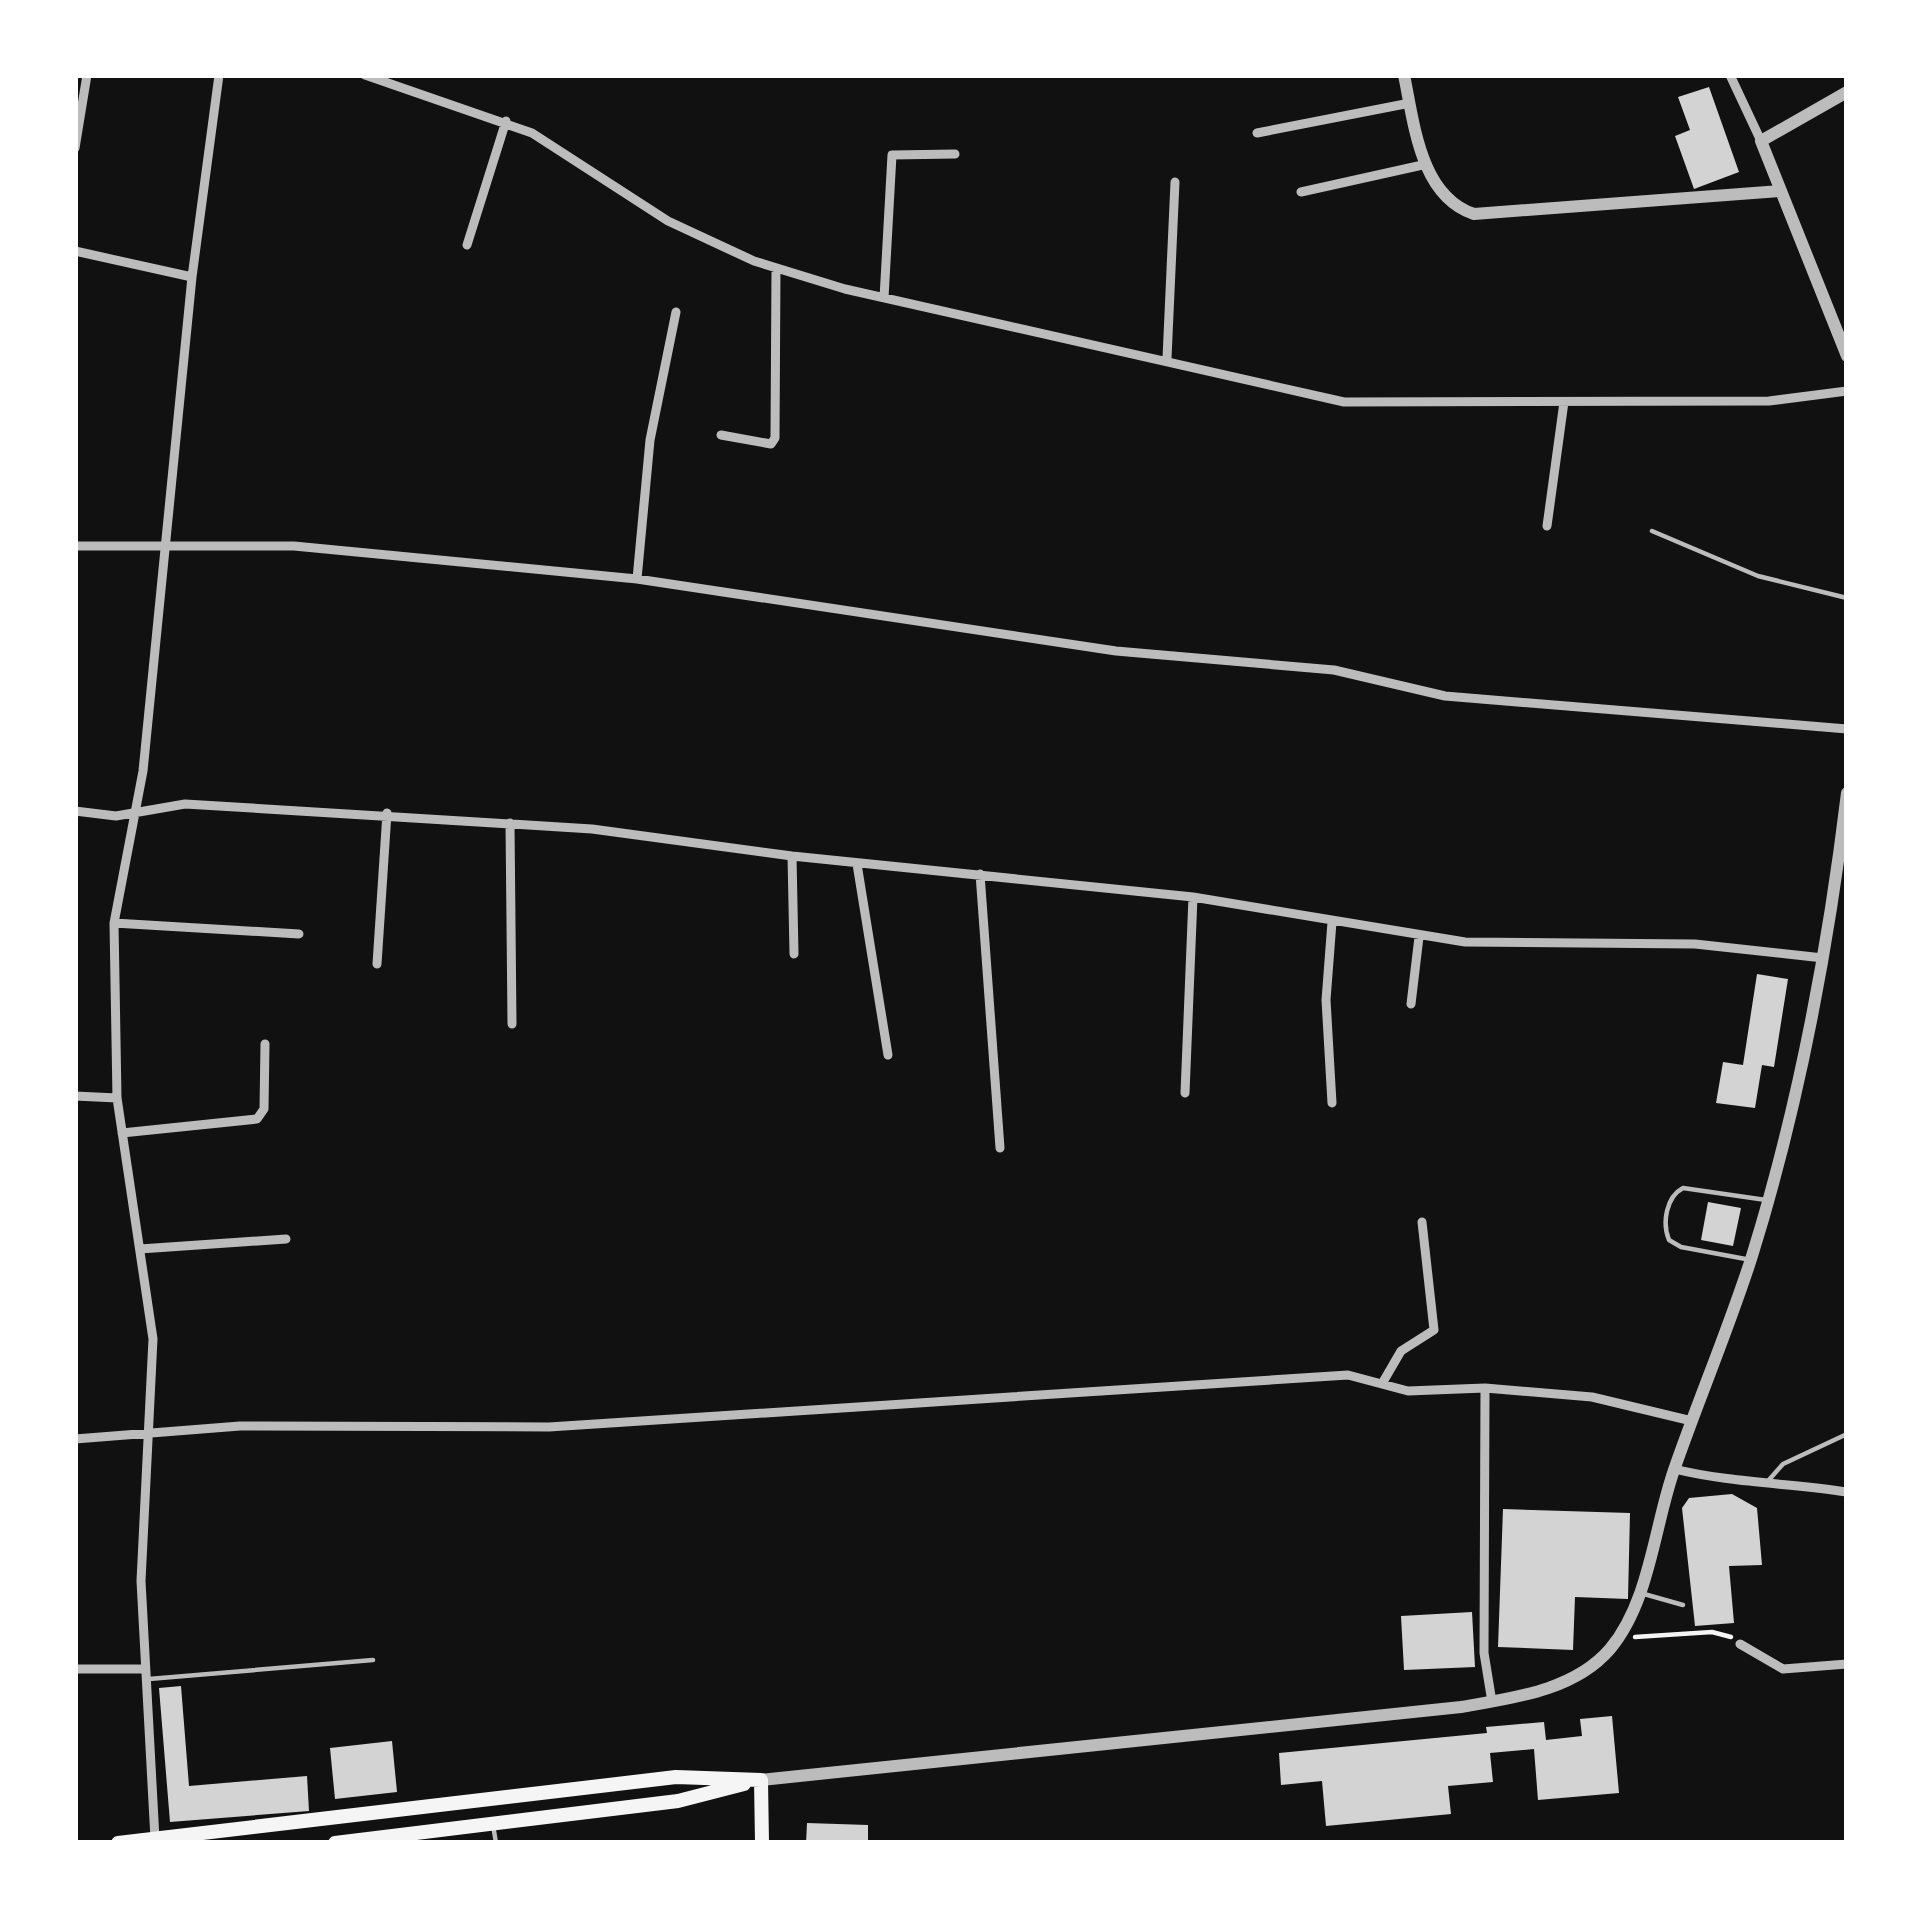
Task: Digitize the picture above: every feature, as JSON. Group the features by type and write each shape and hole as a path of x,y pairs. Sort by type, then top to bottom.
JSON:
{"main road":[{"path":"676,1777 678,1801"},
{"path":"118,1843 676,1777 761,1780"},
{"path":"335,1843 461,1835 493,1824 678,1801 761,1780"},
{"path":"761,1780 762,1843"}],"street":[{"path":"75,148 87,75"},
{"path":"155,1841 141,1581 152,1433 153,1339 117,1098 114,923 143,771 192,277 219,75"},
{"path":"365,75 506,121 692,235 776,268 884,298 1167,358 1344,402 1769,401 1847,391"},
{"path":"1404,75 1426,164 1444,196 1482,215 1780,191"},
{"path":"1730,75 1847,356"},
{"path":"1761,141 1847,92"},
{"path":"1257,133 1410,103"},
{"path":"467,245 506,121"},
{"path":"884,298 888,163 892,155 956,154"},
{"path":"1301,192 1426,164"},
{"path":"1167,358 1175,182"},
{"path":"75,251 192,277"},
{"path":"721,435 771,444 775,438 776,268"},
{"path":"637,579 650,440 676,312"},
{"path":"1547,526 1564,402"},
{"path":"75,546 294,546 637,579 1117,651 1334,670 1445,696 1847,729"},
{"path":"761,1780 1492,1702 1575,1677 1618,1638 1639,1592 1674,1469 1768,1201 1823,958 1847,793"},
{"path":"75,811 133,815 185,804 510,823 1193,897 1419,937 1524,946 1695,944 1823,958"},
{"path":"377,964 387,813"},
{"path":"510,823 512,1024"},
{"path":"792,856 794,954"},
{"path":"856,863 888,1055"},
{"path":"980,874 1000,1148"},
{"path":"1186,1093 1193,897"},
{"path":"1332,922 1326,1000 1332,1103"},
{"path":"114,923 299,934"},
{"path":"1411,1004 1419,937"},
{"path":"122,1133 256,1119 264,1108 265,1044"},
{"path":"75,1096 117,1098"},
{"path":"1383,1382 1401,1351 1434,1330 1422,1222"},
{"path":"140,1250 286,1239"},
{"path":"75,1438 331,1425 549,1427 1348,1375 1408,1391 1485,1388 1592,1397 1692,1420"},
{"path":"1485,1388 1484,1653 1492,1702"},
{"path":"1674,1469 1723,1481 1768,1480 1847,1492"},
{"path":"1740,1644 1783,1669 1847,1664"},
{"path":"75,1670 143,1674"}],"lane":[{"path":"1652,531 1758,575 1847,598"},
{"path":"1750,1260 1681,1247 1669,1240 1665,1228 1670,1199 1683,1188 1768,1201"},
{"path":"1768,1480 1783,1464 1847,1434"},
{"path":"1639,1592 1684,1605"},
{"path":"143,1674 374,1660"},
{"path":"493,1824 496,1843"}],"path":[{"path":"1618,1638 1712,1632 1740,1644"}],"building":[{"path":"1709,87 1739,172 1694,189 1675,136 1690,130 1678,97"},
{"path":"1757,974 1788,979 1774,1067 1762,1065 1755,1108 1716,1103 1723,1062 1743,1065"},
{"path":"1708,1202 1741,1208 1733,1246 1701,1240"},
{"path":"1732,1494 1757,1508 1762,1565 1729,1566 1734,1623 1695,1626 1682,1508 1689,1498"},
{"path":"1503,1509 1630,1513 1628,1599 1575,1597 1573,1650 1498,1647"},
{"path":"1472,1612 1475,1667 1404,1670 1401,1616"},
{"path":"181,1686 189,1786 307,1776 309,1811 170,1822 159,1688"},
{"path":"1612,1716 1619,1793 1538,1800 1534,1749 1490,1753 1493,1782 1448,1786 1451,1814 1326,1826 1322,1781 1281,1785 1279,1753 1487,1733 1486,1727 1544,1722 1546,1740 1582,1736 1580,1719"},
{"path":"392,1741 397,1792 335,1799 330,1748"},
{"path":"807,1823 868,1825 868,1843 806,1843"}]}
